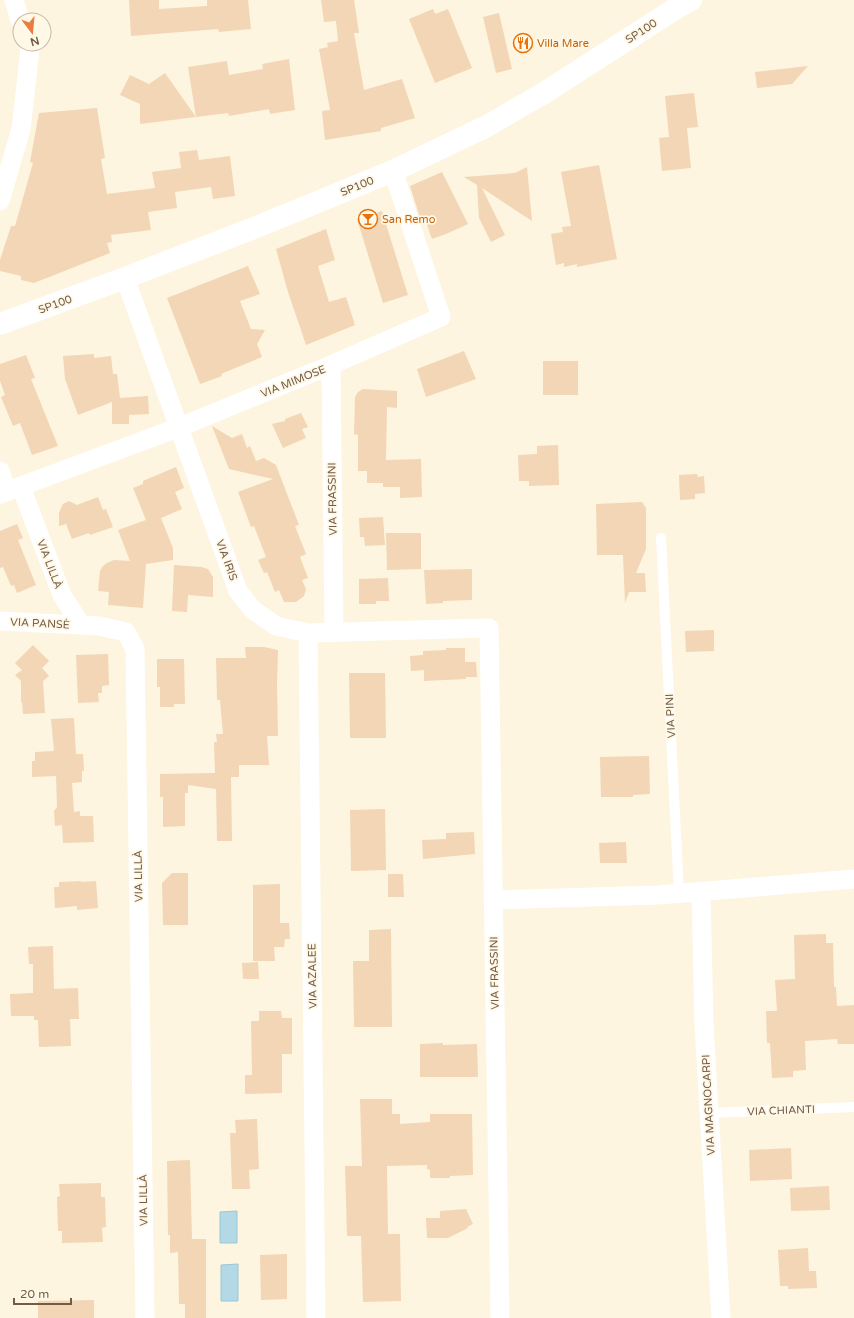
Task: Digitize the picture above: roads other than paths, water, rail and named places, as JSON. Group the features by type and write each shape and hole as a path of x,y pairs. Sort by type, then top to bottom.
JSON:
{"main road":[{"name":"SP100","path":"0,324 125,278 266,223 393,171 487,126 544,93 691,0"}],"street":[{"path":"14,0 18,12"},
{"path":"0,201 21,129 30,52"},
{"name":"VIA MIMOSE","path":"10,491 180,427 331,365 441,317 393,171"},
{"name":"VIA IRIS","path":"125,278 238,591 252,609 276,626 308,634 490,628"},
{"name":"VIA FRASSINI","path":"331,365 334,632"},
{"name":"VIA LILLÀ","path":"0,471 62,595 81,625 99,626 126,632 135,649 145,1318"},
{"name":"VIA PANSÈ","path":"0,621 81,625"},
{"name":"VIA FRASSINI","path":"490,628 500,1318"},
{"name":"VIA AZALEE","path":"308,634 316,1318"},
{"path":"493,900 658,895 854,879"},
{"name":"VIA MAGNOCARPI","path":"701,892 704,1024 721,1318"}],"lane":[{"name":"VIA PINI","path":"661,538 679,893"},
{"name":"VIA CHIANTI","path":"709,1113 854,1107"}],"water":[{"path":"237,1211 237,1243 220,1243 220,1212"},
{"path":"238,1264 238,1301 221,1301 221,1265"}],"place":[{"name":"Villa Mare","path":"523,43"},
{"name":"San Remo","path":"368,219"}]}
